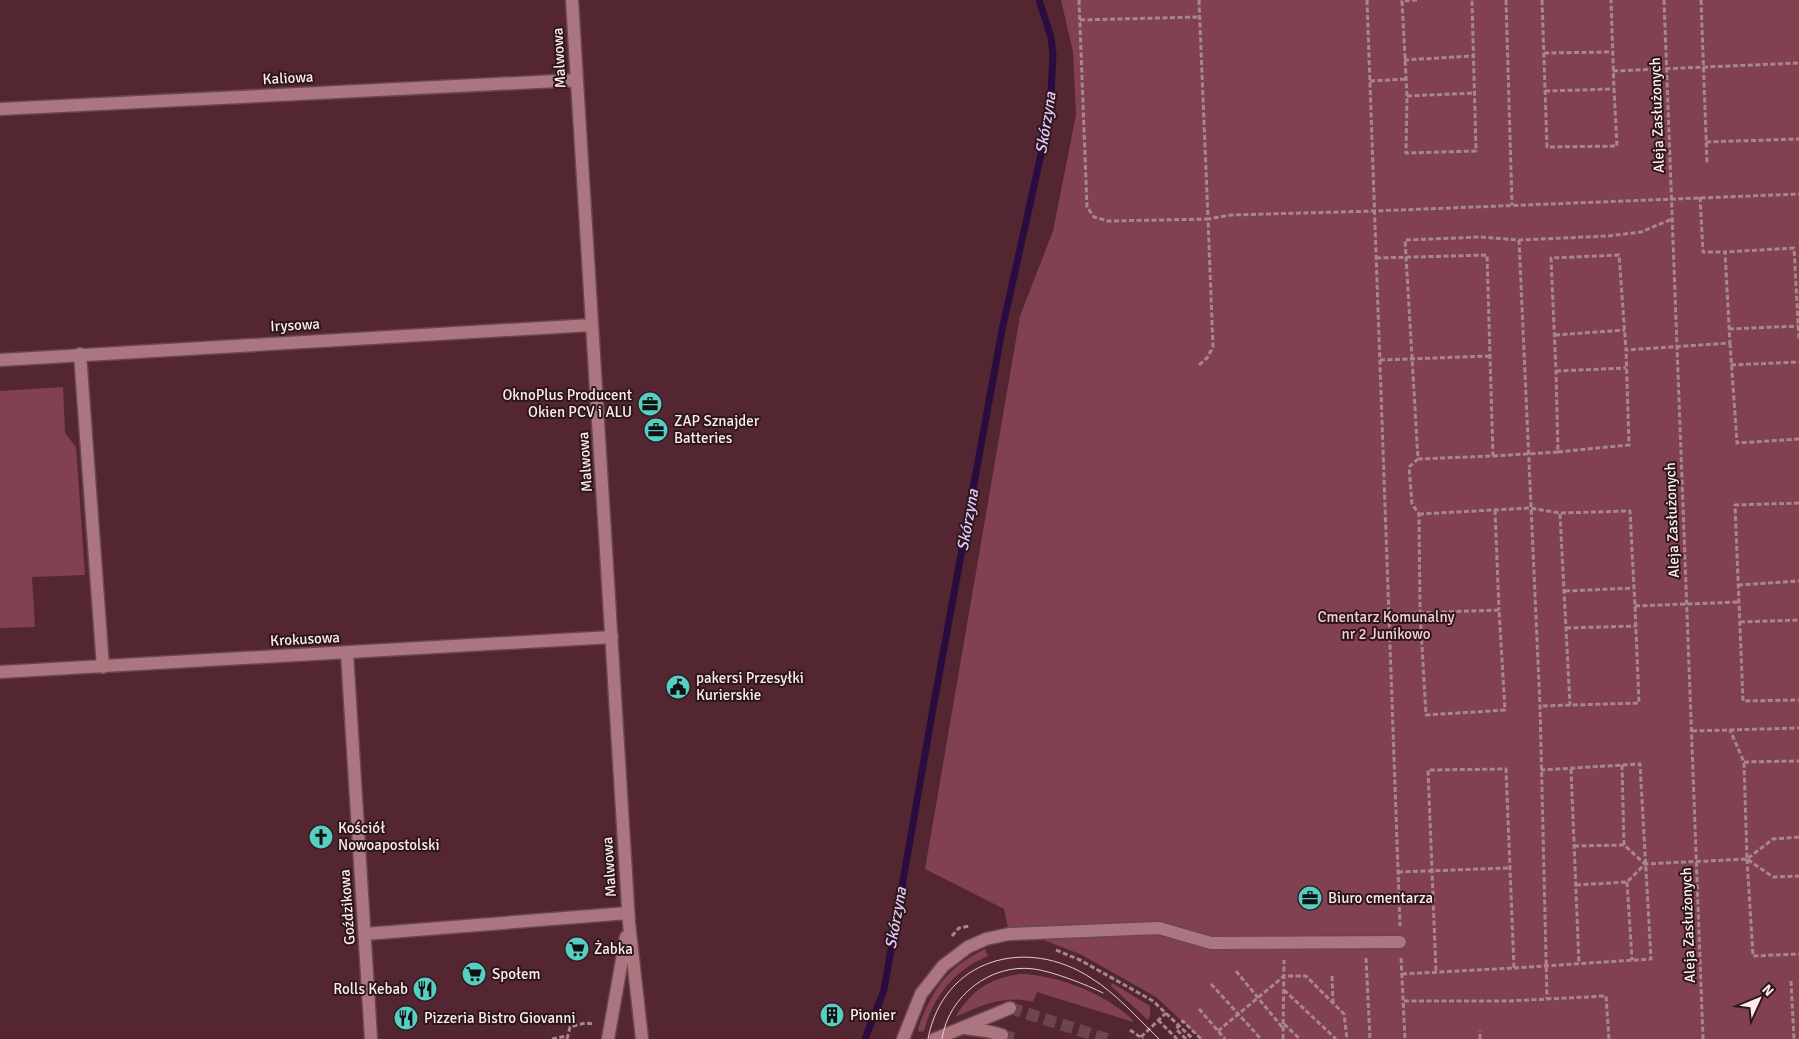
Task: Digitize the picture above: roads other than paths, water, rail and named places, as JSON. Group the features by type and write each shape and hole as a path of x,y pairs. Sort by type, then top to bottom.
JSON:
{"street":[{"name":"Malwowa","path":"572,0 629,918 642,1039"},
{"name":"Kaliowa","path":"0,109 577,80"},
{"name":"Irysowa","path":"0,360 592,325"},
{"path":"80,354 103,667"},
{"name":"Krokusowa","path":"0,672 612,637"},
{"name":"Goździkowa","path":"347,653 371,1039"},
{"name":"Malwowa","path":"608,1039 629,918"},
{"path":"365,934 629,918"},
{"path":"903,1039 921,994 943,966 968,947 986,939 1022,933 1159,928 1212,944 1400,942"},
{"path":"934,1039 1010,1008"},
{"path":"962,1028 987,1030 1002,1035"}],"waterway":[{"name":"Skórzyna","path":"865,1039 884,990 1002,330 1050,114 1053,54 1051,37 1039,0"}],"tunnel":[{"path":"1010,1008 1107,1039"},
{"path":"1002,1035 1015,1039"}],"tram line":[{"path":"928,1039 937,1011 951,989 969,973 991,962 1015,957 1041,958 1066,965 1091,978 1118,999 1159,1039"},
{"path":"942,1039 946,1023 962,996 988,977 1002,971 1018,969 1041,970 1103,993"}],"place":[{"name":"OknoPlus Producent Okien PCV i ALU","path":"650,404"},
{"name":"ZAP Sznajder Batteries","path":"656,430"},
{"name":"pakersi Przesyłki Kurierskie","path":"678,687"},
{"name":"Kościół Nowoapostolski","path":"321,837"},
{"name":"Biuro cmentarza","path":"1310,898"},
{"name":"Żabka","path":"577,949"},
{"name":"Społem","path":"474,974"},
{"name":"Rolls Kebab","path":"425,989"},
{"name":"Pionier","path":"832,1015"},
{"name":"Pizzeria Bistro Giovanni","path":"406,1018"}],"park label":[{"name":"Cmentarz Komunalny nr 2 Junikowo","path":"1386,626"}]}
